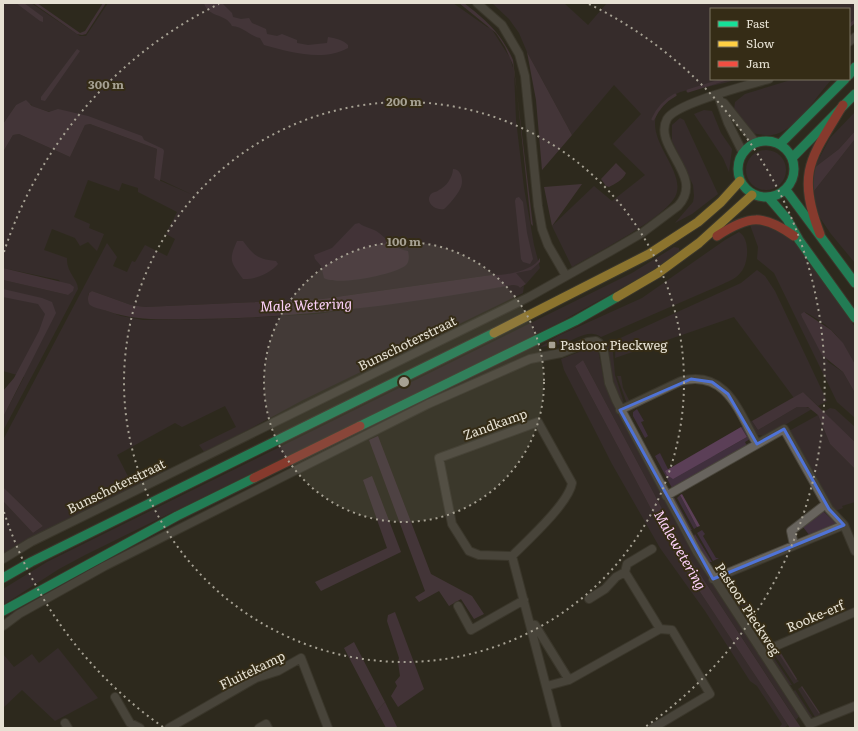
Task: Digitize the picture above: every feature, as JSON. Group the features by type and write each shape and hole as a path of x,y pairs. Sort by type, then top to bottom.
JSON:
{"main road":[{"path":"780,144 844,80"},
{"path":"792,158 855,94"},
{"path":"820,234 808,195 808,174 814,153 843,105"},
{"path":"765,141 780,144 792,158 794,174 786,190 769,198 752,194 740,181 738,166 743,153 756,143 765,141"},
{"path":"3,578 38,558 562,299 673,239 709,213 740,181"},
{"path":"786,190 855,283"},
{"path":"3,612 177,516 575,321 658,273 699,243 752,194"},
{"path":"769,198 787,219 799,240 855,318"},
{"path":"699,243 716,236 739,222 755,219 763,219 780,225 799,240"}],"street":[{"path":"477,3 502,25 509,34 519,54 525,76 538,206 542,230 548,245 566,276"},
{"name":"Bunschoterstraat","path":"3,559 31,542 529,297 642,233 682,202 686,192 685,179 664,131 667,119 671,113 681,107 766,80"},
{"path":"718,95 756,143"},
{"path":"718,95 728,123 743,153"},
{"name":"Pastoor Pieckweg","path":"3,626 19,614 106,566 414,411 530,359 560,353 583,344 596,341 602,347 612,390 620,410 666,496 713,579 811,726"},
{"path":"620,410 681,381 702,379 722,387 728,394 757,444"},
{"name":"Zandkamp","path":"538,422 572,483 571,490 556,510 512,556 479,555 469,551 452,524 439,458 538,422"},
{"path":"666,496 784,429 826,504 844,526 855,551"},
{"path":"794,545 791,531 826,504"},
{"path":"713,579 844,526"},
{"path":"652,549 627,564 625,572 660,629"},
{"path":"512,556 556,728"},
{"path":"589,599 605,589 616,577 625,572"},
{"path":"458,606 471,630 524,600"},
{"name":"Rooke-erf","path":"762,652 855,612"},
{"path":"530,624 535,625 569,680"},
{"path":"546,686 569,680 660,629 672,630 710,694 653,728"},
{"name":"Fluitekamp","path":"169,728 256,678 278,671 301,658 328,728"},
{"path":"115,697 130,724 140,728"},
{"path":"811,726 855,706"},
{"path":"259,728 266,724 268,728"}],"highlighted area":[{"path":"691,379 712,382 728,394 757,444 784,429 829,509 844,525 713,579 620,410"}],"shaded area":[{"path":"3,3 31,3 80,36 86,36 108,3 453,3 487,27 491,28 510,58 514,71 516,120 524,188 534,245 540,268 526,284 518,276 491,275 322,299 145,307 131,305 92,291 88,294 88,301 91,305 121,316 143,320 225,319 317,314 513,285 520,288 524,286 523,293 303,400 205,453 199,445 236,427 225,406 182,427 175,423 117,455 132,484 162,470 160,476 35,536 3,554 3,501 33,533 43,526 3,487 3,440 107,243 117,257 113,266 127,272 132,261 135,262 145,245 167,256 175,239 166,234 177,212 138,192 138,188 122,183 119,191 88,180 74,217 90,224 89,228 104,234 97,251 88,242 80,246 75,238 52,229 44,250 67,258 68,267 78,289 3,431 3,417 24,377 3,371 3,280 68,295 59,280 3,268 3,152 13,135 19,134 70,157 85,125 90,124 157,149 154,178 193,195 157,178 160,150 133,138 85,121 52,113 32,106 31,104 16,105 3,124"},
{"path":"16,3 24,3 43,17 43,22 40,21"},
{"path":"204,3 222,3 232,13 233,17 241,19 249,18 252,23 266,29 267,34 277,36 282,34 297,40 297,43 308,45 327,43 328,37 331,37 344,42 348,45 348,48 338,52 317,55 296,53 264,45 260,38 240,28 232,26 226,19 209,11"},
{"path":"492,3 564,3 588,25 607,3 855,3 855,23 850,27 850,8 710,8 710,80 735,80 680,92 661,106 655,119 656,133 674,173 677,185 675,197 668,206 643,225 572,267 552,226 594,186 612,201 645,175 613,144 641,114 614,85 572,135 527,52 519,33 509,19"},
{"path":"77,49 80,51 45,101 41,100 41,97"},
{"path":"527,52 572,135 542,170 536,100"},
{"path":"791,80 831,80 797,120 781,132 772,135 751,133 734,109 735,102 745,94"},
{"path":"26,100 32,106 49,112 58,109 88,116 142,136 144,140 163,149 164,151 160,181 154,178 157,149 90,124 85,125 70,157 19,134 13,135 3,152 3,124 16,105"},
{"path":"704,110 712,111 721,133 732,149 729,172 723,158 694,114"},
{"path":"855,112 855,131 839,149 814,168 830,138"},
{"path":"680,118 684,120 718,194 692,214 675,223 693,202 694,196 693,185 672,141 672,125"},
{"path":"855,139 855,263 831,234 816,212 814,191"},
{"path":"770,150 777,153 783,159 786,170 785,178 777,187 770,190 762,190 755,187 747,178 746,166 749,159 758,151"},
{"path":"453,169 460,173 462,183 460,189 453,200 444,209 435,208 430,203 429,197 432,193 442,189 447,184 452,175"},
{"path":"582,184 552,226 544,187"},
{"path":"519,197 523,202 527,233 533,259 530,264 523,262 521,259 515,201 516,198"},
{"path":"749,222 760,222 785,233 799,248 855,327 855,364 835,334 815,317 805,312 828,362 843,372 855,393 855,418 837,402 774,273 757,259 758,247"},
{"path":"739,232 743,235 747,245 747,257 744,268 733,279 601,337 587,334 562,344 540,347 558,336 642,298 725,240"},
{"path":"674,247 679,248 679,252 652,271 562,321 85,555 59,569 3,605 3,589 47,562 632,273"},
{"path":"757,270 765,276 775,291 827,401 818,406 803,392 794,398 734,317 615,358 616,340 741,283"},
{"path":"3,289 42,298 52,302 56,313 3,417 3,391 14,378 39,331 45,314 38,304 3,297"},
{"path":"612,342 615,375 624,403 616,391 608,352 605,345"},
{"path":"592,347 595,351 598,350 604,380 612,401 684,537 800,715 796,720 683,548 583,360 575,366 675,554 788,725 784,728 779,728 782,724 757,686 750,681 705,611 660,548 612,464 564,370 561,359"},
{"path":"617,376 621,376 623,388 630,402 627,404"},
{"path":"803,406 812,409 766,436 757,435 750,422 752,421 758,430 797,407"},
{"path":"830,408 835,409 855,427 855,442 823,412"},
{"path":"637,409 644,421 641,422 648,436 645,438 633,416 633,412"},
{"path":"818,415 830,444 855,469 855,502 842,506 843,508 835,511 789,431"},
{"path":"744,426 750,439 745,442 747,446 672,488 655,456 660,453 668,469 667,475 717,454 747,437 741,427"},
{"path":"378,436 431,574 472,596 484,614 474,619 461,599 449,606 439,591 419,602 415,597 425,591 369,440"},
{"path":"372,476 401,552 321,591 315,582 387,548 363,480"},
{"path":"3,487 43,526 33,533 3,501"},
{"path":"680,495 697,527 694,529 677,498"},
{"path":"674,497 692,530 689,531 673,501"},
{"path":"823,511 837,524 810,536 803,527"},
{"path":"702,530 705,534 703,536 716,558 719,558 713,561 697,533"},
{"path":"695,534 712,562 708,562 693,538"},
{"path":"730,576 728,579 748,609 752,609 746,613 724,579"},
{"path":"722,580 745,614 742,615 721,582"},
{"path":"754,613 753,615 770,641 773,642 767,644 749,617"},
{"path":"747,618 765,645 762,645 745,620"},
{"path":"354,642 385,702 377,711 344,648"},
{"path":"58,648 98,698 55,721 22,690 3,708 3,654 14,667 32,654 39,663"},
{"path":"778,649 777,651 796,679 799,681 794,684 772,651"},
{"path":"770,652 792,685 788,685 768,655"},
{"path":"801,687 819,714 821,714 815,717 798,689"},
{"path":"795,690 813,718 810,717 793,692"}],"water":[{"path":"33,3 37,3 80,33 85,31 103,3 106,3 86,34 82,35 77,34"},
{"path":"459,3 464,3 480,16 493,28 504,42 513,60 517,92 513,65 505,47 496,33"},
{"path":"517,95 533,226 531,224"},
{"path":"855,131 855,139 814,191 811,187 814,168 839,149"},
{"path":"616,163 626,173 623,178 616,183 609,187 606,186 601,179"},
{"path":"359,223 377,231 396,247 408,251 408,263 405,266 389,273 377,276 340,281 324,278 321,266 315,259 314,255 332,248 355,224"},
{"path":"237,241 243,241 257,256 276,261 278,264 262,275 243,279 233,265 232,261 232,253"},
{"name":"Male Wetering","path":"540,258 540,262 531,270 516,273 526,284 520,288 513,285 395,304 316,313 237,318 152,319 119,315 96,308 90,305 88,301 89,293 92,291 131,305 145,307 322,299 491,275 503,275 518,272 532,266 537,263"},
{"path":"3,268 70,284 74,287 73,291 68,295 3,280"},
{"path":"804,312 831,330 843,343 855,364 855,393 843,372 822,355 802,317 801,314"},
{"name":"Malewetering","path":"583,360 683,548 801,728 790,728 675,554 575,366"},
{"path":"803,392 855,442 855,469 830,444 818,415 808,407 797,407 758,430 752,421"},
{"path":"741,427 747,437 673,479 667,475 665,471"},
{"path":"682,494 700,526 697,527 680,495"},
{"path":"730,577 751,608 748,610 728,578"},
{"path":"395,612 424,689 398,707 391,696 397,686 395,682 400,676 398,662 399,658 387,621 388,615"},
{"path":"754,614 771,640 770,641 752,615"},
{"path":"779,650 797,679 796,680 777,651"},
{"path":"802,686 820,713 819,714 801,687"},
{"path":"385,702 398,728 386,728 377,711"}],"waterway":[{"path":"850,25 855,21"},
{"path":"688,91 723,80"},
{"path":"653,119 662,105 675,95"}],"traffic: fast":[{"path":"850,74 855,67"},
{"path":"780,144 844,80"},
{"path":"792,158 855,94"},
{"path":"760,141 772,141 782,145 790,153 794,163 794,169 794,175 790,185 782,193 772,197 760,197 750,193 742,185 738,175 738,163 742,153 750,145 760,141"},
{"path":"786,190 855,283"},
{"path":"769,198 787,219 799,240 855,318"},
{"path":"360,426 575,321 617,297"},
{"path":"3,578 31,562 494,333"},
{"path":"3,611 177,516 254,478"}],"traffic: slow":[{"path":"494,333 649,254 698,222 721,202 740,181"},
{"path":"617,297 658,273 699,243 752,195"}],"traffic: jam":[{"path":"820,234 809,195 808,180 810,166 815,153 843,105"},
{"path":"717,236 738,224 756,220 773,224 794,236"},
{"path":"254,478 360,426"}],"place":[{"name":"Pastoor Pieckweg","path":"552,345"}]}
